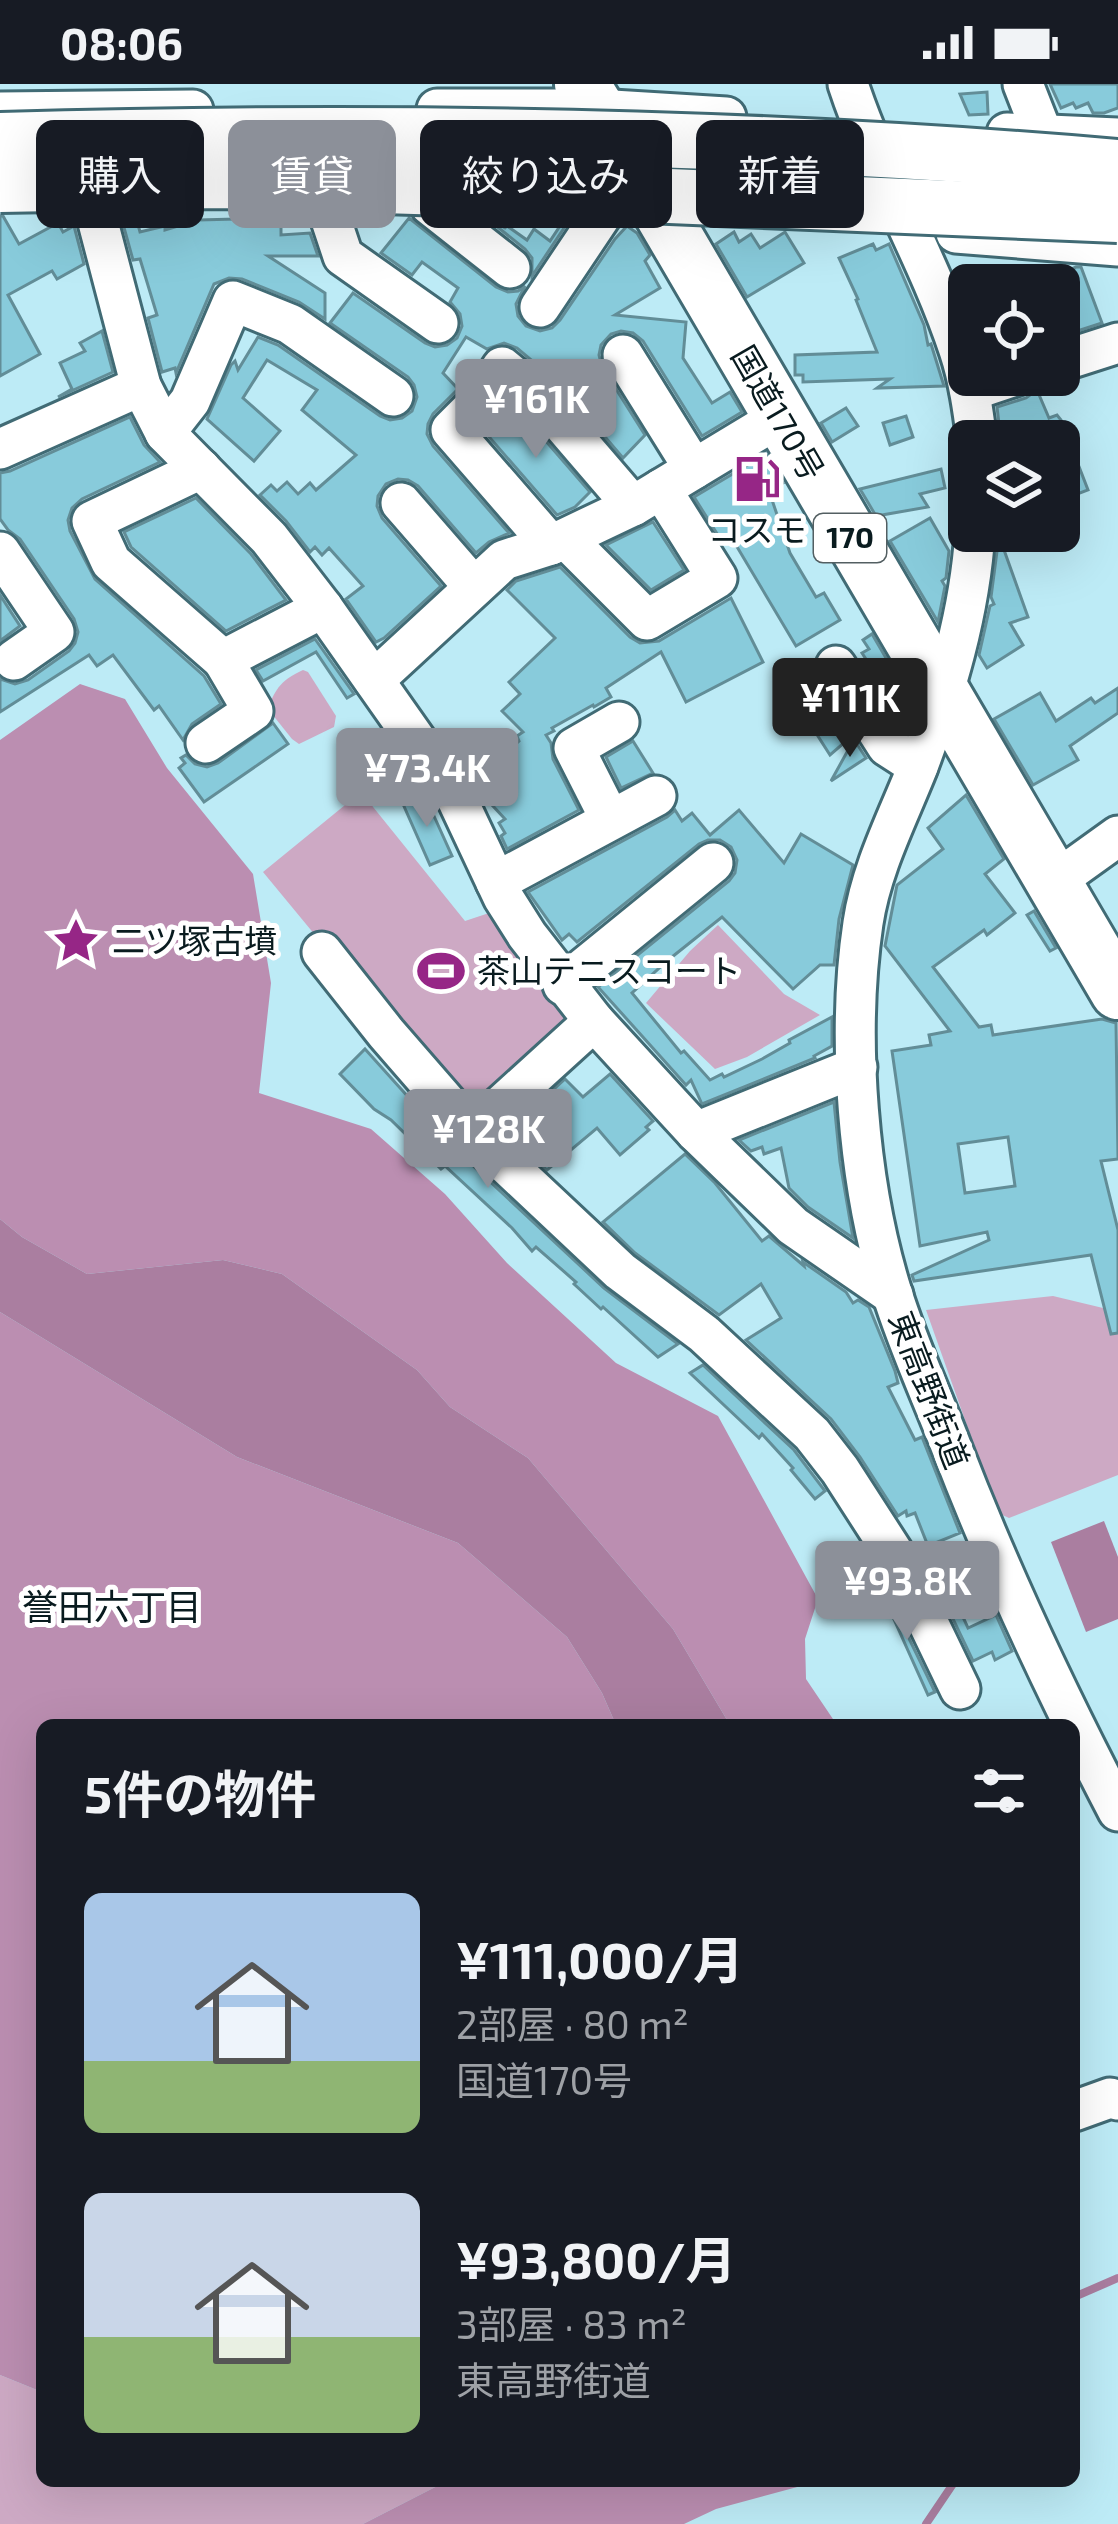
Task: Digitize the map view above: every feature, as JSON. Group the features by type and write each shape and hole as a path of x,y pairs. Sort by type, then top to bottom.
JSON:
{"highway":[{"path":"0,140 214,134 557,137 803,146 1118,167"},
{"path":"0,185 220,181 1118,214"},
{"name":"国道170号","path":"670,228 1118,992"}],"street":[{"path":"848,84 860,120"},
{"path":"1023,84 1043,135"},
{"path":"0,112 64,97 589,97 813,120"},
{"path":"864,125 1118,138"},
{"path":"864,130 948,324"},
{"path":"0,211 36,210"},
{"path":"672,215 1118,246"},
{"path":"99,228 141,386 165,433 269,538 323,608 456,797 526,935 563,985 696,1132 794,1226 892,1295"},
{"path":"334,228 344,256 438,322"},
{"path":"459,228 510,268"},
{"path":"540,307 593,228"},
{"path":"165,433 190,401 232,301 290,324 393,396"},
{"path":"1080,355 1118,343"},
{"path":"623,356 663,488 717,578 647,620 559,542 451,430 481,400 502,367 663,488"},
{"path":"0,449 141,386"},
{"path":"374,680 504,560 559,542 663,488 780,417"},
{"path":"201,469 92,520 112,562 223,660 253,711 206,742"},
{"path":"401,503 474,587"},
{"path":"0,552 54,632 14,660"},
{"name":"東高野街道","path":"973,552 966,609 943,696 870,887 857,986 857,1067 867,1179 892,1295 983,1529 1076,1719"},
{"path":"223,660 323,608"},
{"path":"836,666 887,746 918,766"},
{"path":"610,819 574,748 619,722"},
{"path":"496,882 656,796"},
{"path":"1054,882 1118,836"},
{"path":"563,985 712,863"},
{"path":"322,952 472,1132 620,1271 704,1334 812,1434 898,1560 960,1689"},
{"path":"472,1132 594,1021"},
{"path":"696,1132 857,1067"},
{"name":"東高野街道","path":"1080,1728 1117,1804"},
{"path":"1080,2105 1118,2100"}],"shaded area":[{"path":"303,670 336,716 334,727 299,744 268,709 281,685"},
{"path":"80,684 125,699 167,768 253,874 271,983 259,1093 371,1129 445,1194 507,1263 616,1363 718,1416 818,1599 805,1639 806,1679 833,1719 726,1719 673,1629 528,1458 450,1407 417,1370 282,1274 223,1260 87,1274 0,1219 0,740"},
{"name":"茶山テニスコート","path":"361,792 465,921 495,911 573,1019 462,1113 263,872"},
{"path":"718,925 784,994 820,1015 747,1057 715,1069 646,1003"},
{"path":"0,1219 87,1274 223,1260 282,1274 417,1370 450,1407 528,1458 673,1629 726,1719 613,1719 567,1637 458,1543 237,1457 0,1312"},
{"path":"1053,1296 1103,1308 1118,1305 1118,1475 1009,1518 998,1513 926,1310"},
{"path":"0,1312 237,1457 458,1543 567,1637 613,1719 36,1719 36,2390 0,2375"},
{"path":"1104,1521 1118,1557 1118,1619 1086,1632 1051,1542"},
{"path":"0,2375 36,2390 36,2487 435,2487 363,2524 0,2524"},
{"path":"435,2487 797,2487 716,2509 684,2524 363,2524"}],"building":[{"path":"1050,84 1118,84 1118,108 1093,113 1088,103 1076,108 1073,103 1061,108"},
{"path":"987,92 988,114 969,115 960,94"},
{"path":"0,216 19,244 49,228 63,232 75,228 84,264 57,279 52,271 8,295 40,354 0,376"},
{"path":"409,218 496,287 508,292 525,286 516,304 518,316 526,326 540,331 560,320 615,239 630,228 650,255 645,261 660,288 615,315 686,322 683,358 712,403 730,392 742,412 702,436 643,341 633,333 611,334 601,345 602,367 645,435 623,458 560,384 517,348 504,343 487,349 466,337 443,373 458,389 433,414 427,434 509,533 476,553 418,486 398,479 386,484 378,496 382,518 441,586 376,642 346,599 363,586 329,548 322,555 315,547 310,552 260,495 271,485 277,491 287,482 298,494 310,483 316,490 356,455 302,410 317,390 267,360 243,398 280,431 254,461 207,419 231,365 235,361 238,370 258,337 278,345 380,416 390,420 412,411 417,397 408,377 330,323 353,293 425,343 447,345 462,326 450,302 458,288 422,262 412,275 381,253"},
{"path":"228,219 228,228 281,228 281,235 310,233 318,256 268,256 325,293 325,319 299,302 229,278 214,284 176,373 175,368 162,372 148,318 157,315 140,259 133,260 124,228 139,228 140,232 204,228 204,220"},
{"path":"499,228 510,228 527,240 534,229 550,241 559,228 564,228 532,276 532,258"},
{"path":"734,232 739,242 751,234 760,248 785,232 804,263 747,297 716,244"},
{"path":"873,244 876,250 889,244 944,386 877,388 890,379 803,382 803,375 795,375 795,355 877,352 839,258"},
{"path":"1080,267 1081,267 1102,323 1080,330"},
{"path":"102,331 113,372 58,397 72,389 60,363 85,351 80,343"},
{"path":"1040,396 1049,418 1057,415 1061,420 999,420 997,407"},
{"path":"508,403 590,492 575,507 557,515 484,431"},
{"path":"846,408 858,426 832,442 821,423"},
{"path":"906,416 913,437 890,445 883,423"},
{"path":"130,417 144,445 160,462 82,499 68,520 95,579 204,676 221,704 192,724 183,740 113,655 97,666 89,655 0,712 0,679 15,684 28,680 69,651 78,632 20,539 0,519 0,473"},
{"path":"766,454 783,483 769,491 790,553 816,597 824,593 840,620 796,646 730,535 721,540 694,497"},
{"path":"941,469 945,488 920,494 928,507 876,516 860,489"},
{"path":"1080,469 1088,490 1080,493"},
{"path":"196,498 251,554 286,600 226,631 131,547 124,532"},
{"path":"930,518 949,552 938,622 890,541"},
{"path":"653,522 684,570 651,590 606,545"},
{"path":"997,552 1005,552 1028,617 1010,623 1023,645 987,668 979,655 994,604"},
{"path":"560,567 640,643 659,641 731,598 763,662 686,702 661,652 606,688 611,697 546,735 579,810 507,849 499,823 505,819 474,782 519,741 517,736 523,732 502,711 520,694 509,682 555,638 507,590 516,581"},
{"path":"0,595 20,626 0,641"},
{"path":"872,634 914,706 906,730 895,714 900,711 862,653 869,649 863,640"},
{"path":"315,639 354,694 347,698 316,652 263,681 256,670"},
{"path":"808,673 852,736 830,755 781,690"},
{"path":"1118,688 1118,713 1070,746 1078,760 1033,785 994,719 1040,693 1056,721 1091,698 1095,703"},
{"path":"273,723 288,744 204,802 179,768 185,763 181,758 186,755 207,767 218,763"},
{"path":"633,741 653,773 621,788 606,757"},
{"path":"852,743 866,758 831,781"},
{"path":"424,794 452,856 430,865 403,804"},
{"path":"966,795 1004,859 985,874 1015,913 933,967 979,1027 991,1025 993,1035 1102,1019 1116,1023 1118,1159 1101,1161 1118,1230 1118,1333 1111,1334 1091,1255 914,1281 912,1275 989,1240 987,1232 920,1246 892,1051 931,1045 929,1035 950,1031 885,946 897,885 943,849 928,828","holes":["1008,1137 1015,1186 965,1193 958,1144"]},
{"path":"675,810 682,821 692,813 710,835 739,810 784,863 801,834 853,865 839,919 834,965 820,965 793,989 722,917 632,993 710,1080 762,1059 832,1017 832,1046 815,1058 702,1104 691,1080 686,1085 598,987 729,881 737,860 731,847 720,840 699,844 577,942 569,934 562,940 528,892"},
{"path":"1034,911 1056,948 1050,951 1027,915"},
{"path":"365,1049 455,1149 604,1288 678,1344 658,1357 536,1247 532,1251 445,1166 441,1169 374,1109 340,1074"},
{"path":"610,1074 653,1121 620,1155 597,1128 547,1170 507,1132 565,1079 583,1097"},
{"path":"834,1102 853,1238 789,1188 781,1148 764,1154 762,1147 751,1151 739,1140"},
{"path":"685,1154 762,1241 769,1236 804,1266 803,1262 846,1292 853,1303 858,1300 869,1307 898,1383 888,1387 915,1440 922,1437 960,1533 928,1546 915,1513 898,1516 831,1419 746,1340 781,1318 761,1284 719,1315 635,1253 603,1222"},
{"path":"703,1365 794,1450 825,1491 815,1499 762,1434 759,1438 690,1373"},
{"path":"932,1550 968,1628 996,1615 1012,1651 995,1660 992,1652 973,1661 923,1556"},
{"path":"885,1589 935,1692 928,1695 892,1615 877,1594"}],"waterway":[{"path":"1080,2294 1118,2278"},
{"path":"926,2524 951,2487"}],"place":[{"name":"コスモ","path":"757,479"},
{"name":"二ツ塚古墳","path":"76,941"},
{"name":"茶山テニスコート","path":"441,971"}],"district":[{"name":"誉田六丁目","path":"112,1607"}]}
